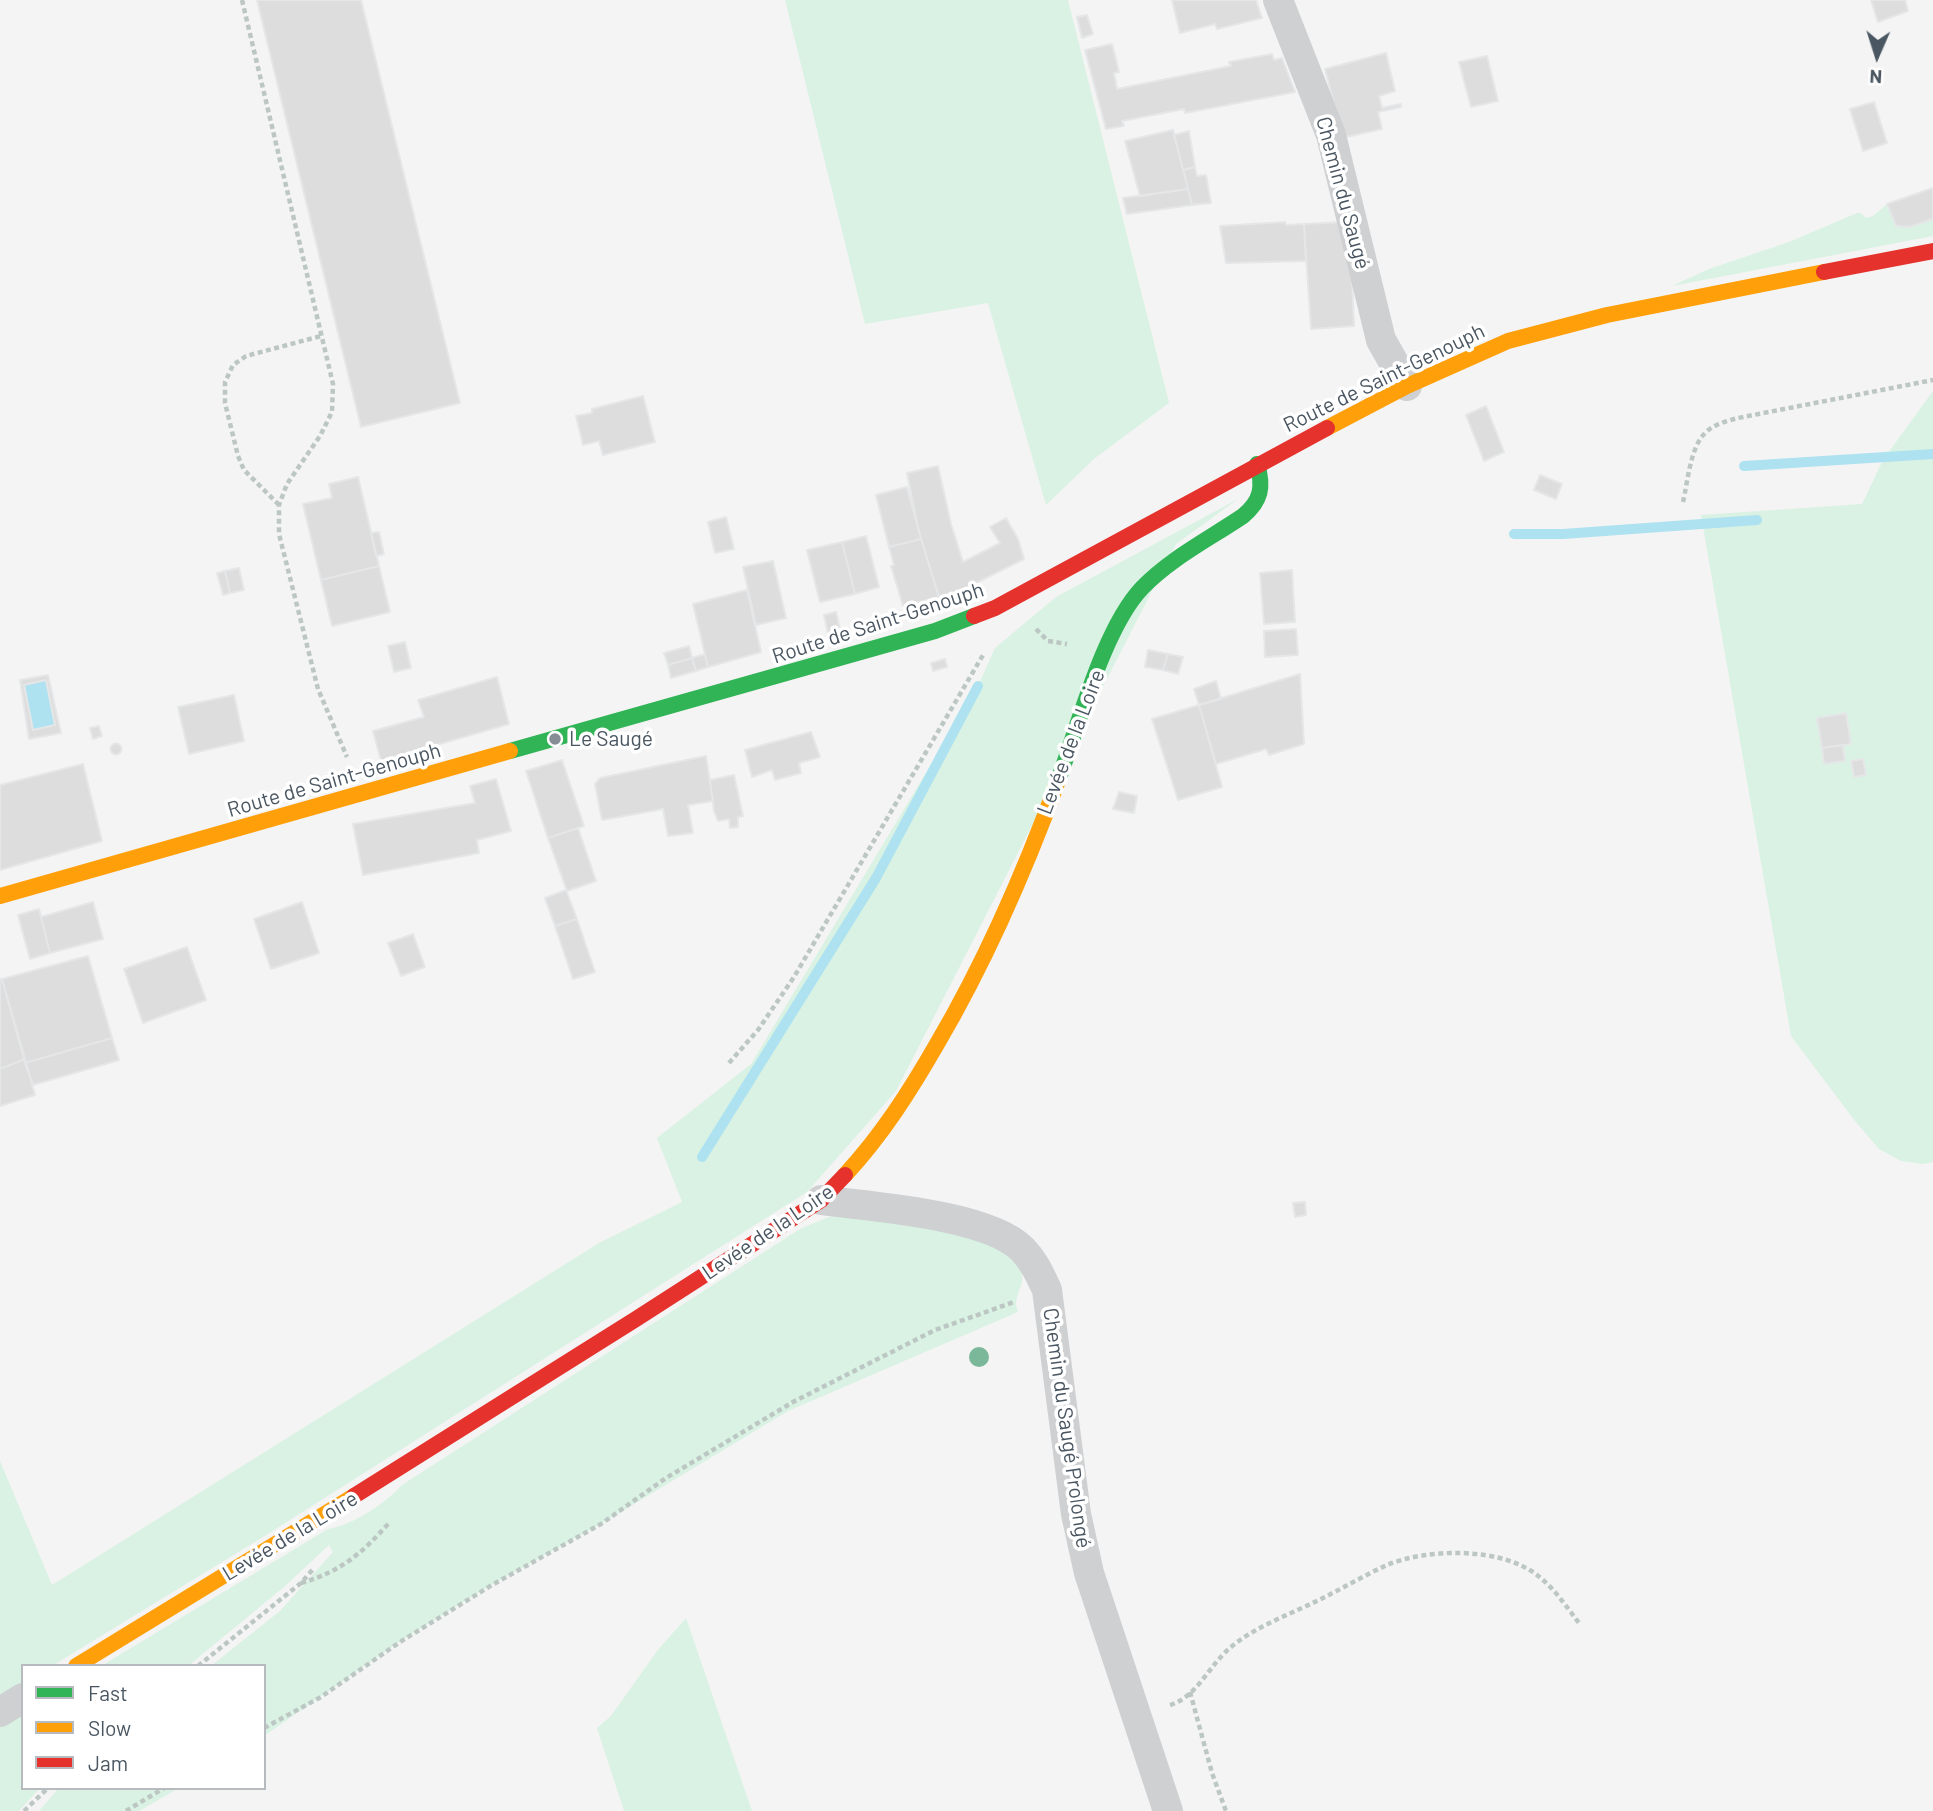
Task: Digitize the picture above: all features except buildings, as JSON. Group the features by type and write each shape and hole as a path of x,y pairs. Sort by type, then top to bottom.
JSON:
{"street":[{"name":"Chemin du Saugé","path":"1278,0 1331,135 1381,340 1407,386"},
{"name":"Route de Saint-Genouph","path":"0,896 935,631 995,608 1257,464 1407,386 1508,341 1595,318 1933,251"},
{"name":"Levée de la Loire","path":"79,1664 389,1475 821,1200 846,1177 877,1140 920,1074 987,954 1021,875 1108,643 1125,610 1135,596 1168,564 1222,528 1247,515 1260,498 1262,481 1257,464"},
{"name":"Chemin du Saugé Prolongé","path":"821,1200 940,1216 985,1227 1020,1247 1037,1268 1047,1290 1088,1573 1168,1811"},
{"path":"0,1712 21,1699"}],"path":[{"path":"242,0 332,384 332,412 320,436 287,484 279,505 279,534 318,689 331,723 365,793"},
{"path":"279,505 244,470 225,403 225,382 233,365 246,356 321,336"},
{"path":"1682,502 1696,448 1706,432 1721,423 1933,380"},
{"path":"1034,626 1048,641 1069,643"},
{"path":"729,1063 758,1030 794,977 988,647"},
{"path":"266,1727 321,1697 400,1642 492,1585 601,1524 666,1478 793,1402 935,1330 1047,1290"},
{"path":"1134,1710 1159,1709 1176,1703 1190,1692 1230,1647 1258,1629 1390,1564 1424,1556 1462,1552 1519,1564 1536,1574 1552,1589 1579,1623"},
{"path":"200,1664 301,1583 317,1566"},
{"path":"1190,1692 1212,1773 1226,1811"},
{"path":"24,1811 46,1790"},
{"path":"126,1811 161,1790"}],"green space":[{"path":"785,0 1068,0 1169,403 1095,458 1046,505 988,303 865,324"},
{"path":"1887,204 1896,226 1910,227 1933,219 1933,236 1672,286 1709,269 1789,242 1857,213 1866,218 1873,216"},
{"path":"1933,391 1933,1162 1923,1164 1901,1161 1879,1149 1791,1036 1701,515 1862,504 1883,460"},
{"path":"1238,499 1176,544 896,1091 807,1192 271,1532 55,1664 21,1664 21,1685 0,1697 0,1461 52,1585 599,1243 682,1202 657,1138 751,1064 978,686 995,648 1056,597"},
{"path":"836,1214 937,1228 989,1244 1009,1256 1021,1271 1022,1281 1016,1300 1018,1312 788,1411 399,1642 266,1735 266,1664 214,1664 280,1611 333,1552 329,1545 284,1587 190,1664 104,1664 328,1529 348,1523 368,1512 402,1485 800,1229"},
{"path":"686,1618 752,1811 624,1811 597,1728 611,1716 657,1651"},
{"path":"21,1714 21,1790 38,1790 19,1811 0,1811 0,1727"},
{"path":"57,1790 176,1790 139,1811 39,1811"}],"water":[{"path":"46,680 55,725 33,730 24,685"}],"waterway":[{"path":"1744,466 1933,454"},
{"path":"1514,534 1563,534 1757,520"},
{"path":"702,1157 876,878 978,686"}],"traffic: fast":[{"path":"1059,778 1104,651 1128,605 1165,567 1243,516 1254,505 1260,487 1257,464"},
{"path":"510,751 935,631 974,616"}],"traffic: slow":[{"path":"1327,428 1407,386 1508,341 1607,315 1824,272"},
{"path":"0,896 510,751"},
{"path":"845,1175 895,1112 955,1012 1004,914 1059,778"},
{"path":"79,1664 354,1496"}],"traffic: jam":[{"path":"1824,272 1933,251"},
{"path":"974,616 995,608 1327,428"},
{"path":"354,1496 821,1200 845,1175"}],"place":[{"name":"Le Saugé","path":"555,739"}]}
